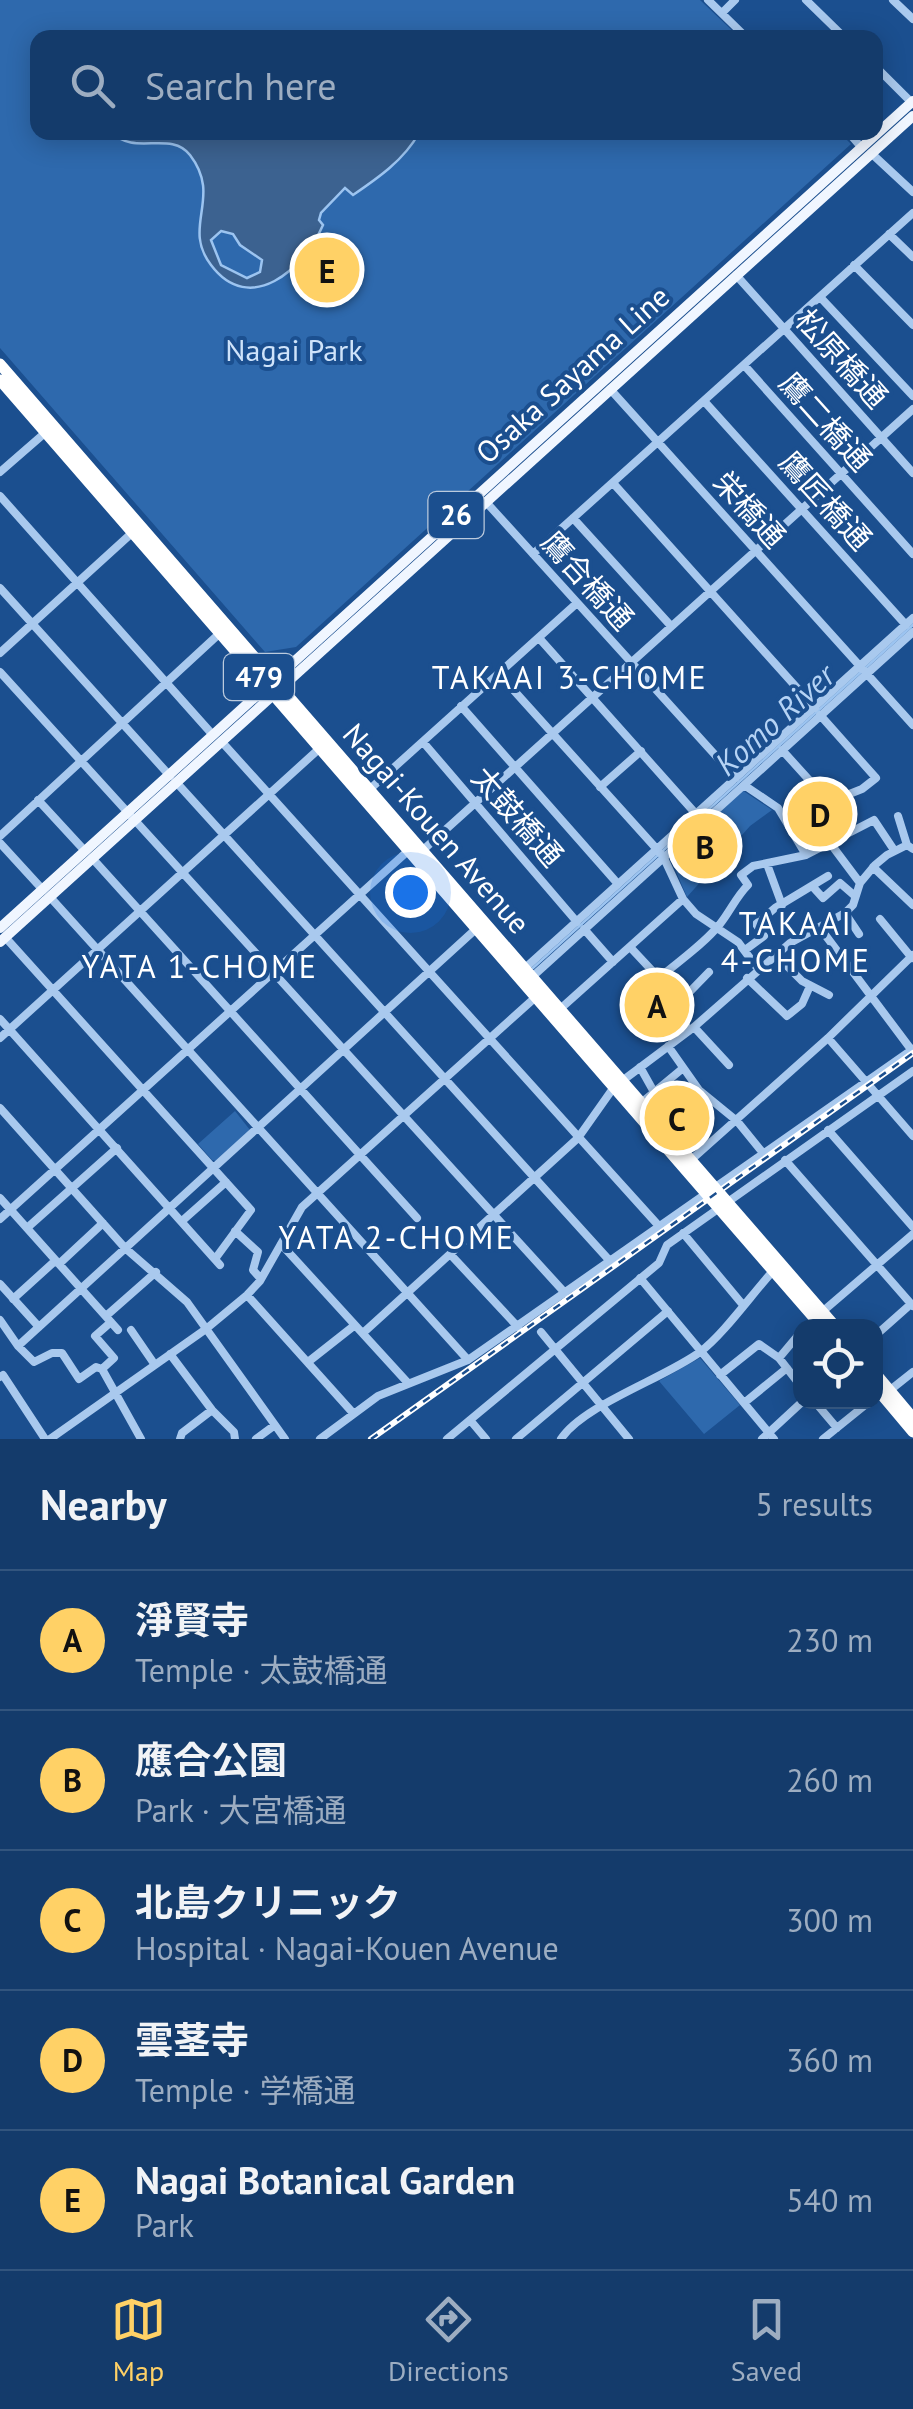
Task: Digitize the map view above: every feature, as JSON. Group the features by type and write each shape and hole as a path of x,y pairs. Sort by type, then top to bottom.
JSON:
{"highway":[{"name":"Nagai-Kouen Avenue","path":"0,364 49,430"},
{"name":"Nagai-Kouen Avenue","path":"0,380 137,529 274,687 320,748 710,1191 814,1319"},
{"name":"Nagai-Kouen Avenue","path":"137,529 220,633 424,850 524,976"},
{"name":"Nagai-Kouen Avenue","path":"539,993 559,1010 618,1084 641,1103 691,1160 710,1191"},
{"name":"Nagai-Kouen Avenue","path":"722,1205 814,1319"},
{"path":"883,1397 913,1418"},
{"path":"883,1399 913,1432"}],"main road":[{"name":"Osaka Sayama Line","path":"883,133 913,102"},
{"name":"Osaka Sayama Line","path":"883,138 913,116"},
{"name":"Osaka Sayama Line","path":"274,687 486,502 607,385 736,275 876,140"},
{"name":"Osaka Sayama Line","path":"2,936 880,140"}],"street":[{"path":"708,0 739,30"},
{"path":"722,14 735,0"},
{"path":"806,0 837,30"},
{"path":"893,0 913,19"},
{"path":"883,74 913,102"},
{"path":"856,140 913,192"},
{"path":"533,554 913,213"},
{"path":"890,234 913,258"},
{"path":"854,266 913,325"},
{"name":"松原橋通","path":"736,275 913,473"},
{"path":"820,297 913,396"},
{"name":"鷹二橋通","path":"744,366 913,554"},
{"name":"栄橋通","path":"607,385 913,725"},
{"name":"鷹匠橋通","path":"704,401 911,627"},
{"path":"0,1220 358,895 409,850 424,850 913,409"},
{"path":"0,472 49,430"},
{"path":"613,484 876,778 862,790 829,802 782,750"},
{"path":"0,496 658,1225"},
{"name":"鷹合橋通","path":"486,502 736,778"},
{"path":"573,518 671,626"},
{"path":"0,653 137,529"},
{"path":"0,588 609,1260"},
{"path":"370,790 577,603"},
{"path":"524,976 744,785 911,627"},
{"path":"220,633 0,839 468,1360"},
{"path":"539,638 696,814"},
{"path":"0,672 565,1293"},
{"path":"498,674 660,854 683,899 696,914 745,950 758,969"},
{"path":"460,706 618,884"},
{"path":"581,926 618,884 660,854 736,778 818,712"},
{"name":"太鼓橋通","path":"422,742 613,962"},
{"path":"0,1038 320,748"},
{"path":"600,788 641,751"},
{"path":"744,785 778,808 806,856"},
{"path":"38,800 417,1218"},
{"path":"363,1333 578,1138 618,1084 691,1029 790,942 845,913 853,905 860,883 874,867 894,850 910,847 898,816"},
{"path":"660,978 718,927 736,896 748,885 740,875 753,866 806,856 874,820 894,850"},
{"path":"830,843 860,883"},
{"path":"767,864 782,905"},
{"path":"874,867 913,905"},
{"path":"745,950 764,936 756,924 828,876"},
{"path":"814,887 823,898 840,883 855,896"},
{"path":"559,1010 683,899"},
{"path":"845,913 860,934"},
{"path":"691,1160 912,958 880,919"},
{"path":"18,1346 477,928"},
{"path":"320,1439 353,1413 408,1382 468,1360 912,1050 820,928"},
{"path":"0,1018 217,1262 251,1210 2,936"},
{"path":"630,947 660,978 674,1008 691,1029 729,1065"},
{"path":"775,954 810,986 829,995"},
{"path":"674,1008 709,972"},
{"path":"746,978 787,1016 802,1004 810,986"},
{"path":"0,1377 47,1439 206,1329 261,1279 302,1207 539,993"},
{"path":"828,1038 913,1136"},
{"path":"668,1046 682,1070 737,1122 763,1153"},
{"path":"640,1067 654,1092"},
{"path":"641,1103 682,1070"},
{"path":"447,1439 659,1263 667,1245 913,1071"},
{"path":"0,1108 125,1248 187,1302 285,1439"},
{"path":"818,1319 913,1231 828,1130"},
{"path":"27,1228 117,1148"},
{"path":"785,1160 912,1305 883,1329"},
{"path":"182,1220 226,1182"},
{"path":"0,1198 118,1330"},
{"path":"13,1299 103,1223"},
{"path":"236,1231 258,1252 253,1270 261,1279"},
{"path":"683,1234 743,1305"},
{"path":"282,1244 408,1382"},
{"path":"450,1254 518,1327"},
{"path":"561,1439 567,1430 603,1407 701,1352 773,1271"},
{"path":"0,1320 34,1362 52,1353 62,1353 78,1379 114,1358 95,1336 156,1272"},
{"path":"640,1278 768,1437 795,1409"},
{"path":"0,1284 39,1327"},
{"path":"247,1295 353,1413"},
{"path":"516,1439 668,1311"},
{"path":"308,1362 356,1325"},
{"path":"132,1330 155,1365"},
{"path":"540,1332 630,1439"},
{"path":"779,1358 793,1342"},
{"path":"720,1374 759,1344 779,1358 793,1376"},
{"path":"170,1354 212,1410 234,1432 234,1439"},
{"path":"102,1368 141,1439"},
{"path":"744,1403 786,1368"},
{"path":"883,1391 913,1372"},
{"path":"821,1409 837,1428"},
{"path":"823,1439 860,1409"},
{"path":"180,1439 182,1433 212,1410"},
{"path":"470,1420 486,1439"},
{"path":"256,1439 275,1425"},
{"path":"66,1428 74,1439"}],"green space":[{"name":"Nagai Park","path":"0,0 700,0 732,30 30,30 30,140 847,140 851,144 296,647 265,652 0,348"},
{"path":"742,790 772,810 750,826 687,897 669,855"},
{"path":"235,1111 250,1130 216,1161 212,1160 198,1144"},
{"path":"700,1358 740,1405 704,1434 659,1381"}],"shaded area":[{"path":"122,140 414,140 398,160 353,195 345,188 321,213 319,220 323,225 303,257 289,271 259,287 242,287 226,280 203,251 203,185 190,155 173,144","holes":["221,231 233,234 240,245 262,260 260,272 247,278 221,265 211,240"]}],"waterway":[{"name":"Komo River","path":"533,968 913,625"}],"railway":[{"path":"371,1439 913,1053"}],"place":[{"name":"Nagai Botanical Garden","path":"327,270"},
{"name":"雲茎寺","path":"820,814"},
{"name":"應合公園","path":"705,846"},
{"name":"淨賢寺","path":"657,1005"},
{"name":"北島クリニック","path":"677,1118"}],"district":[{"name":"TAKAAI 3-CHOME","path":"570,678"},
{"name":"TAKAAI 4-CHOME","path":"796,942"},
{"name":"YATA 1-CHOME","path":"200,967"},
{"name":"YATA 2-CHOME","path":"397,1238"}]}
